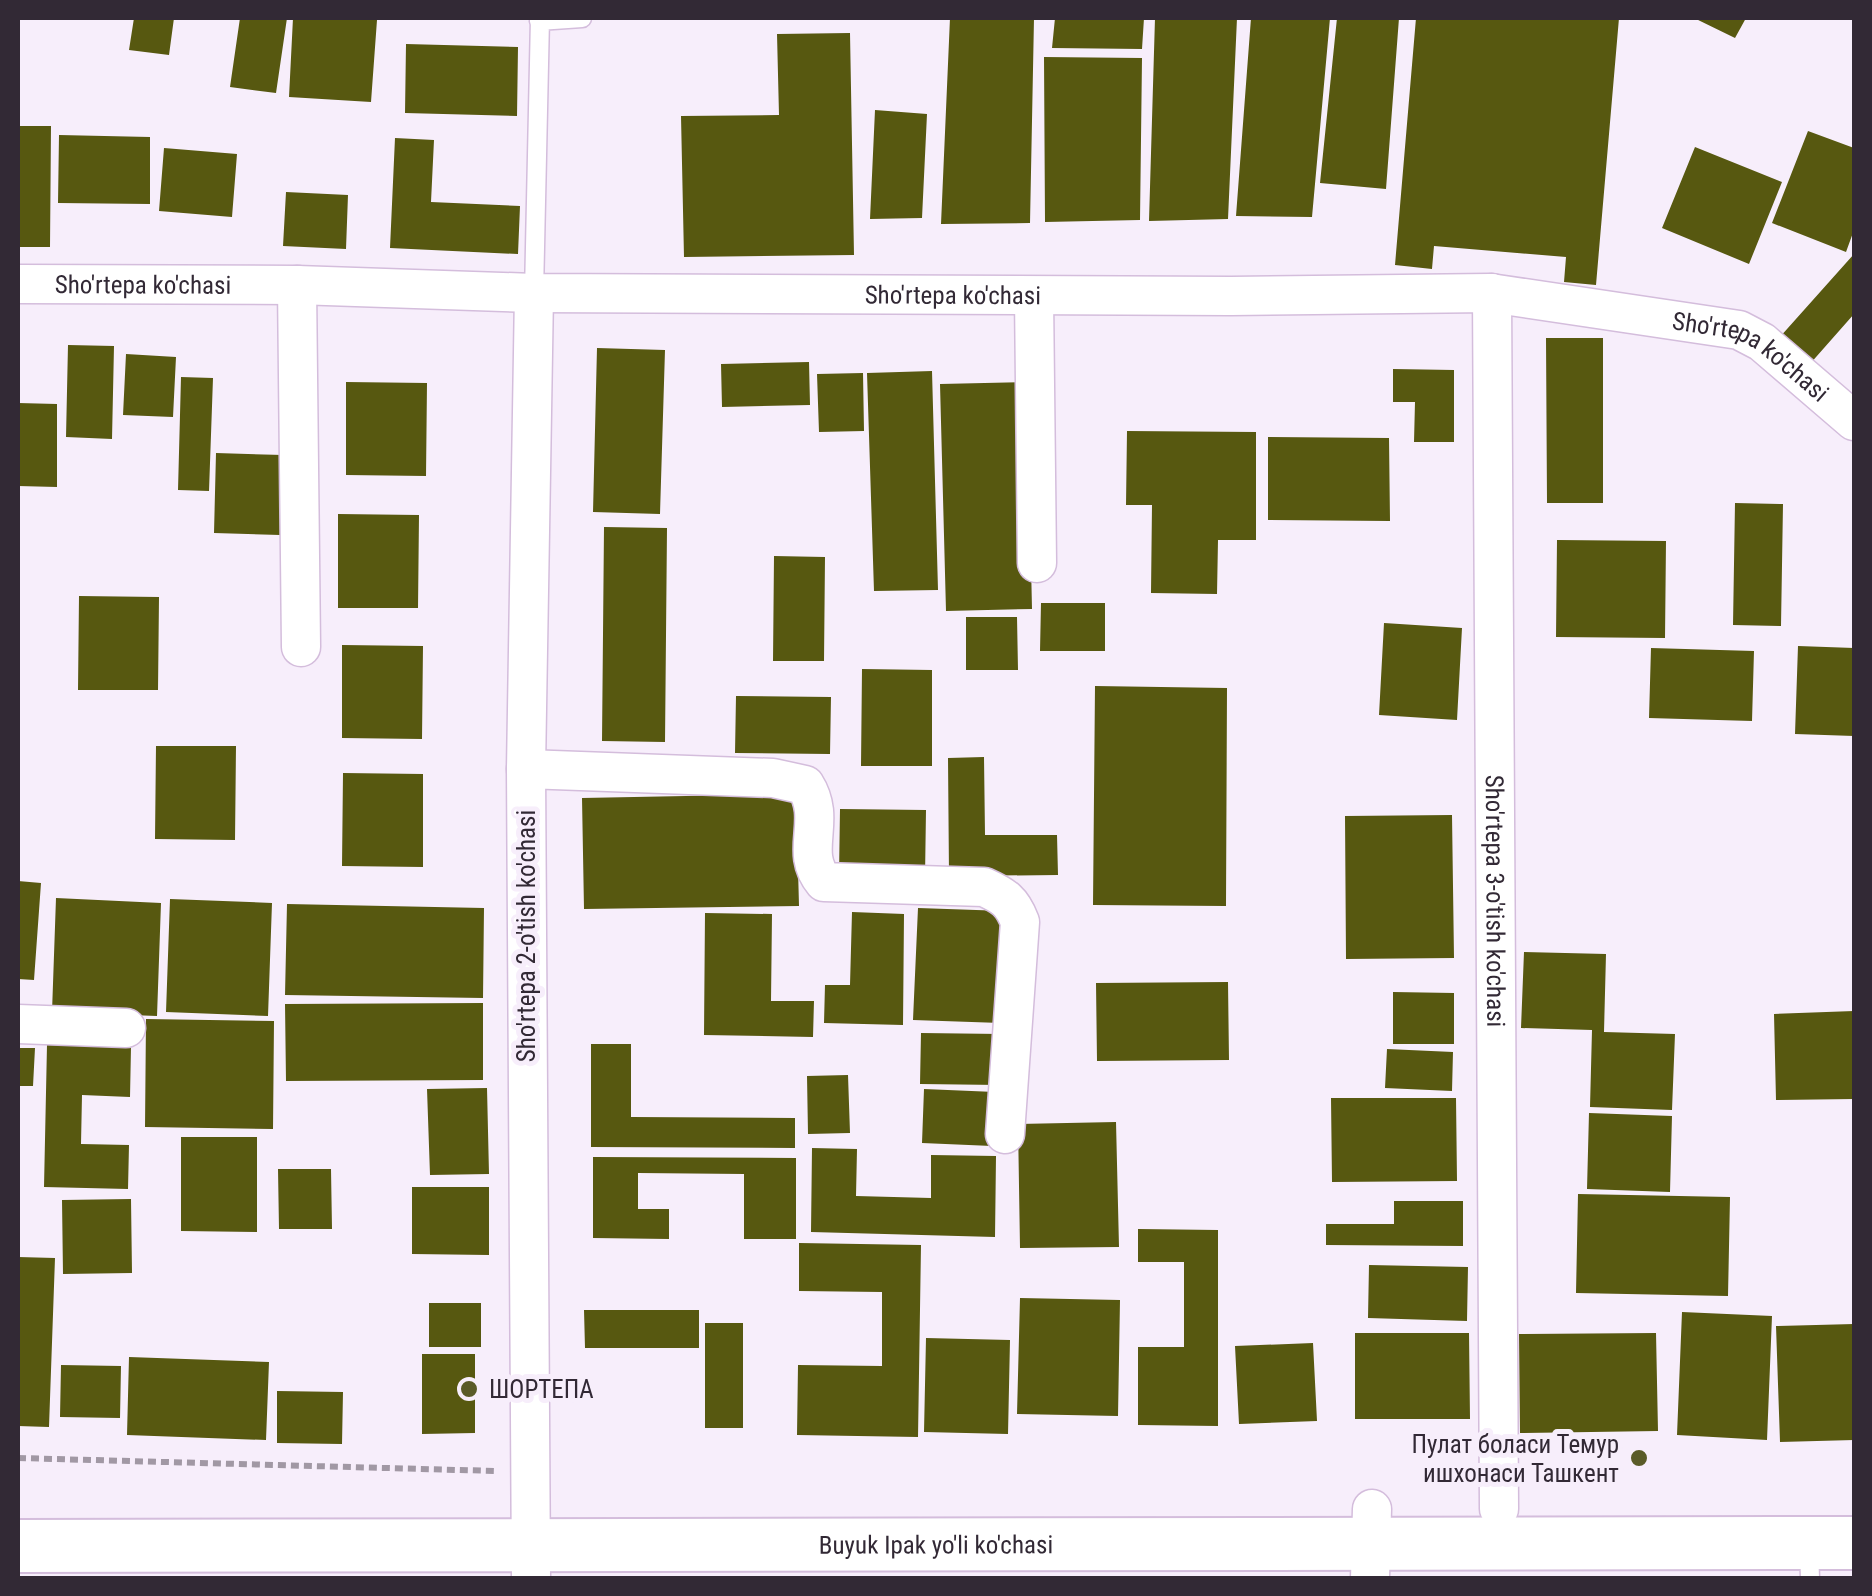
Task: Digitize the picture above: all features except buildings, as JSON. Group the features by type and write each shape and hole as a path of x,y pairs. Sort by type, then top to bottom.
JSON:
{"main road":[{"name":"Buyuk Ipak yo'li ko'chasi","path":"18,1546 263,1562 530,1526 1043,1553 1371,1544 1498,1509 1854,1509"},
{"name":"Buyuk Ipak yo'li ko'chasi","path":"18,1510 530,1526 1825,1555"}],"street":[{"name":"Sho'rtepa ko'chasi","path":"18,284 298,285 534,293 1492,293 1739,330 1762,342 1854,421"},
{"path":"298,285 301,647"},
{"name":"Sho'rtepa 2-o'tish ko'chasi","path":"530,1526 526,768 534,293"},
{"name":"Sho'rtepa 3-o'tish ko'chasi","path":"1492,293 1498,1509"},
{"path":"1034,296 1036,563"},
{"path":"526,768 773,778 805,785 815,801 812,858 815,872 824,882 984,887 1006,897 1014,905 1020,922 1005,1134"},
{"path":"18,1024 126,1028"}],"lane":[{"path":"534,293 539,19 582,18"}],"path":[{"path":"18,1458 530,1526"}],"place":[{"name":"ШОРТЕПА","path":"469,1389"},
{"name":"Пулат боласи Темур ишхонаси Ташкент","path":"1639,1458"}]}
